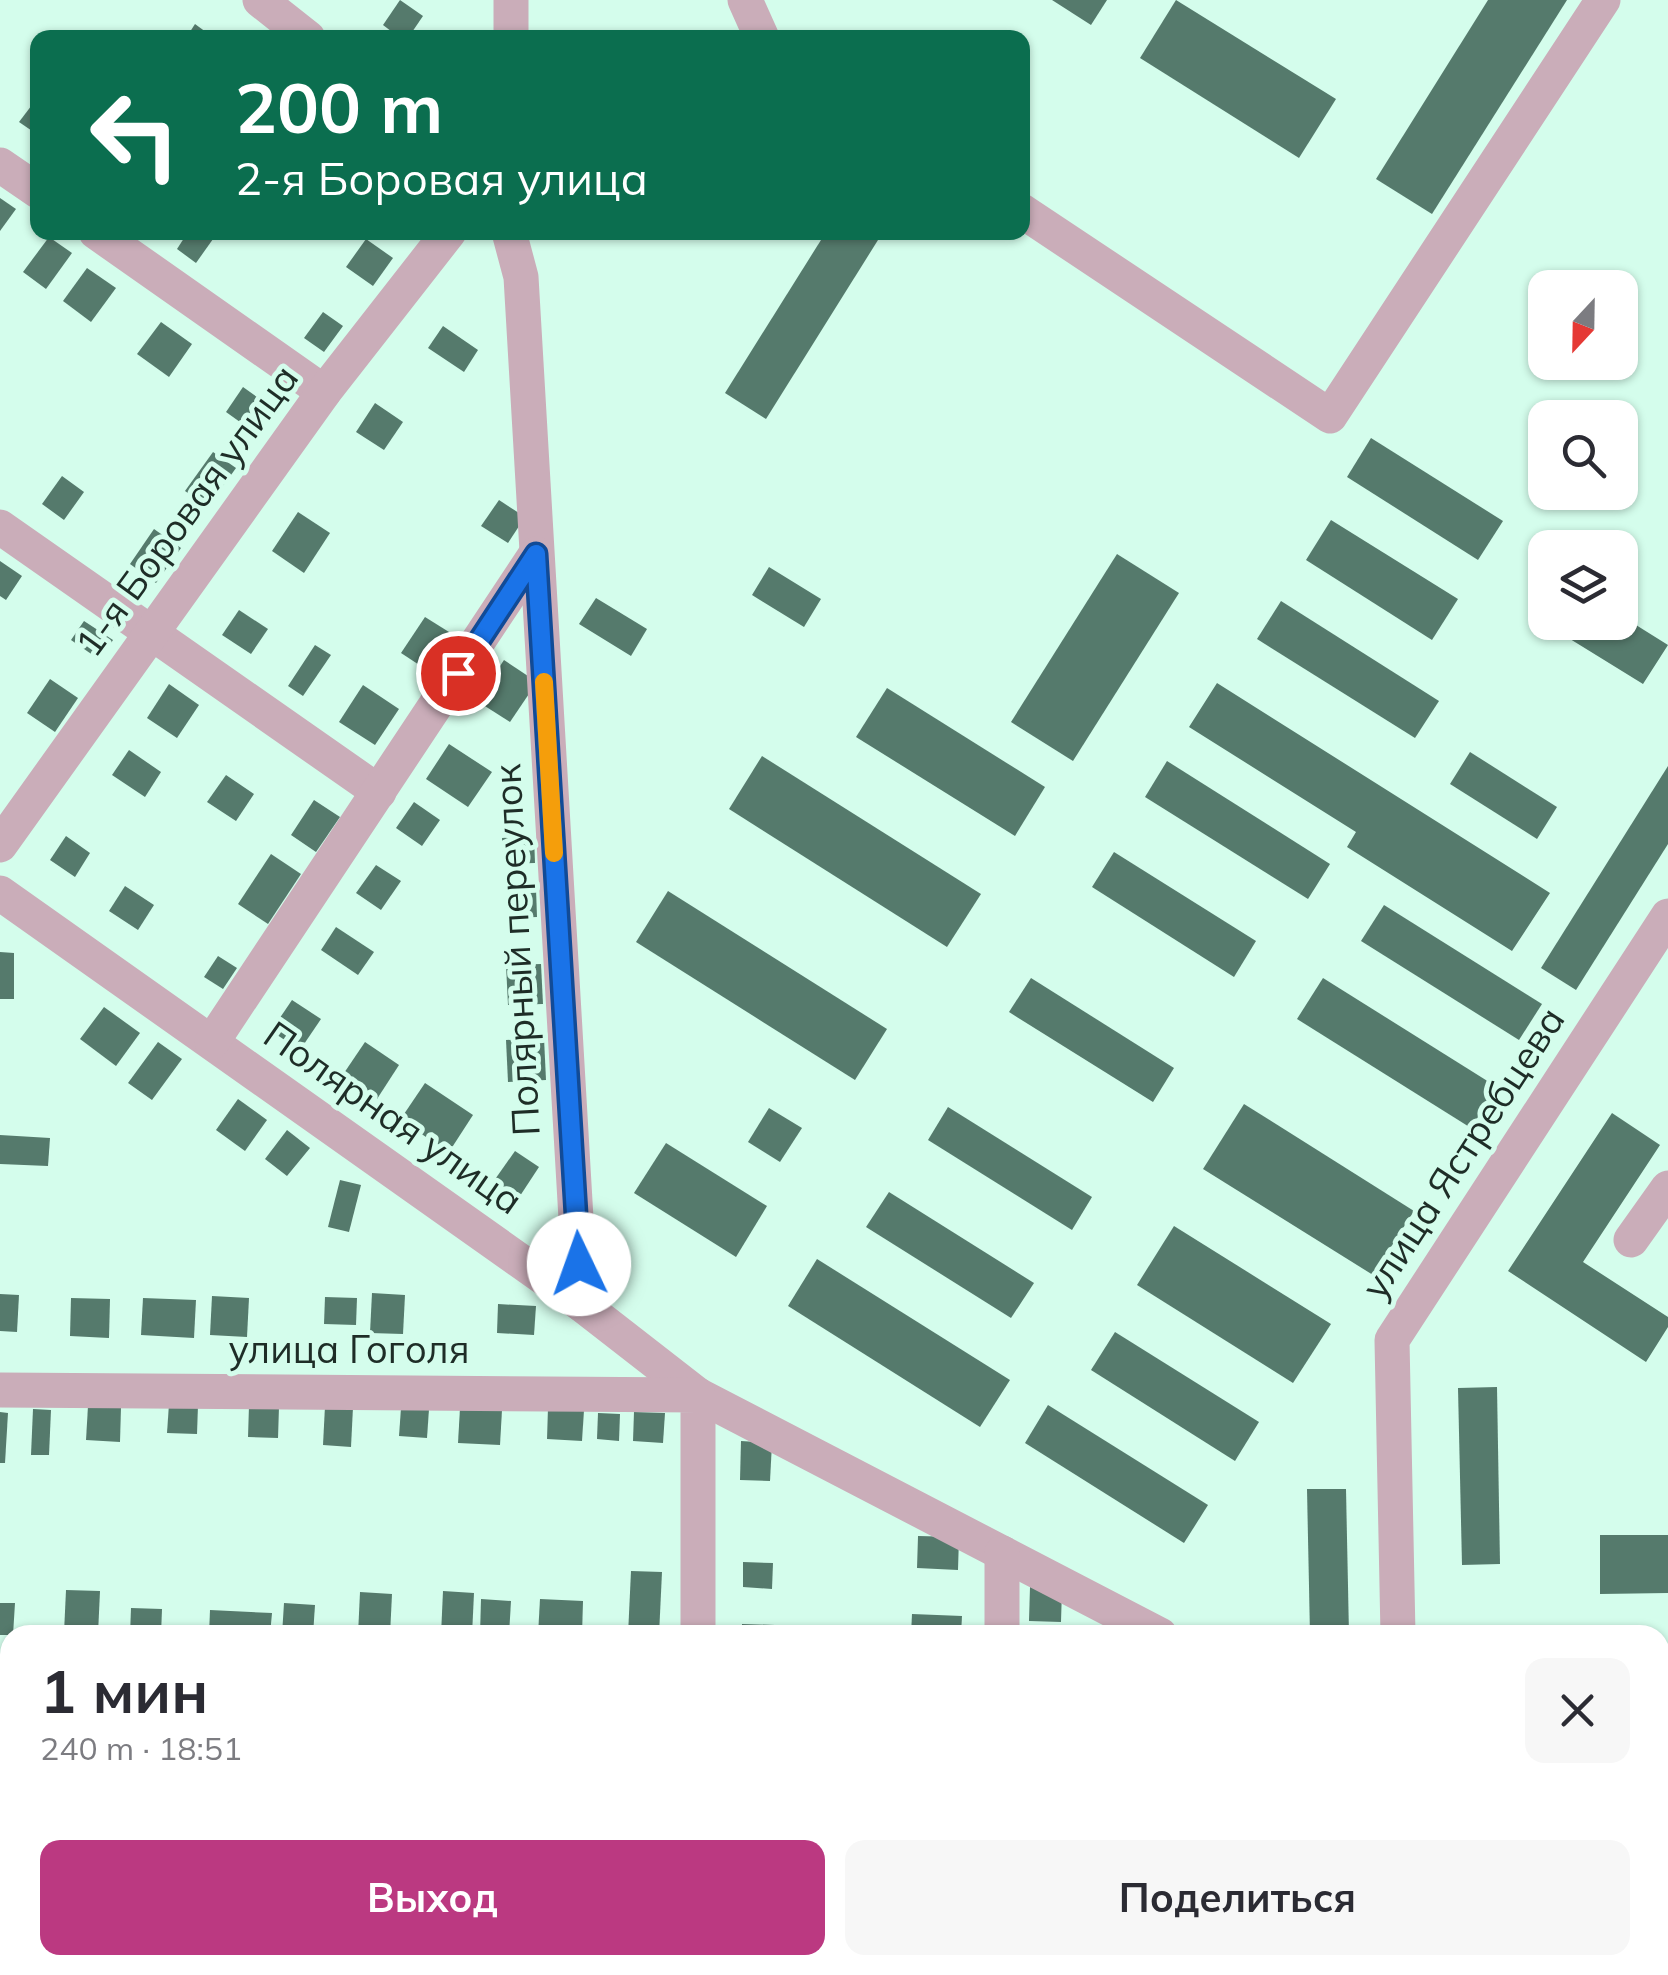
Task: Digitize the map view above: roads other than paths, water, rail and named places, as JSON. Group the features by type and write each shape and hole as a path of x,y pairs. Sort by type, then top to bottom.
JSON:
{"street":[{"path":"260,0 298,30"},
{"path":"511,0 511,30"},
{"path":"745,0 758,30"},
{"path":"1030,216 1330,416 1603,0"},
{"path":"0,165 30,186"},
{"path":"107,240 324,392"},
{"name":"1-я Боровая улица","path":"0,845 324,392 443,240"},
{"name":"Полярный переулок","path":"511,240 521,277 582,1304"},
{"path":"0,526 379,792"},
{"path":"212,1042 536,554"},
{"name":"Полярная улица","path":"0,893 582,1304 698,1395 1141,1625"},
{"name":"улица Ястребцева","path":"1398,1625 1392,1340 1668,916"},
{"path":"1631,1240 1668,1188"},
{"name":"улица Гоголя","path":"0,1390 698,1395"},
{"path":"698,1395 698,1625"},
{"path":"1002,1553 1002,1625"}]}
